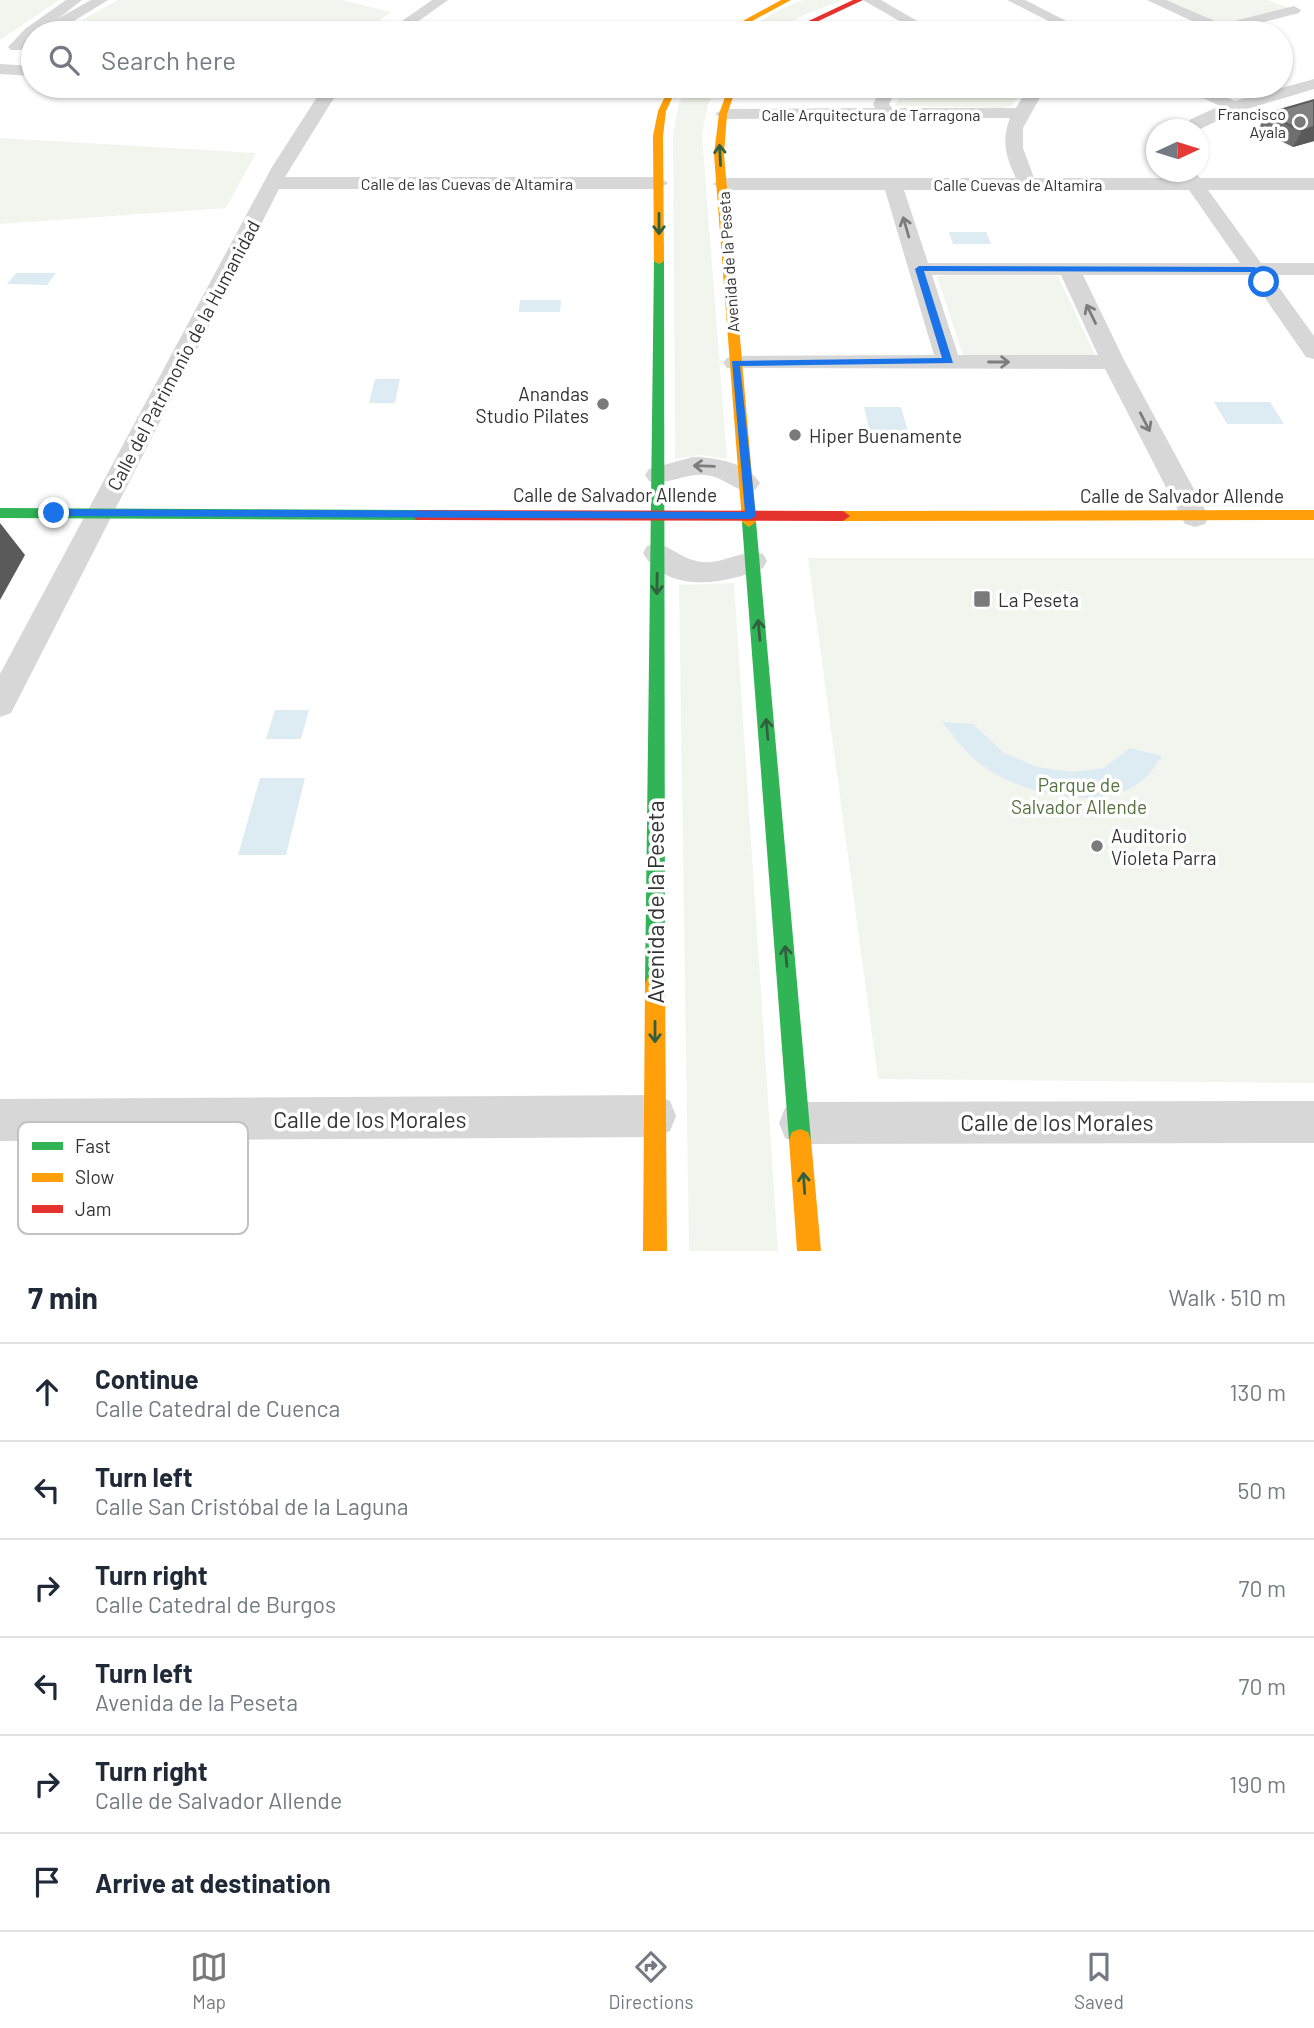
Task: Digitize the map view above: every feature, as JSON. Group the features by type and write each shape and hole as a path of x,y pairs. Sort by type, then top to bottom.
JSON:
{"street":[{"path":"45,21 75,0"},
{"path":"64,21 101,0"},
{"path":"410,21 441,0"},
{"path":"810,21 859,0"},
{"path":"870,0 909,21"},
{"path":"1014,0 1058,21"},
{"path":"1154,0 1203,21"},
{"path":"1261,21 1301,13 1268,0"},
{"path":"746,21 782,1"},
{"path":"16,47 21,42"},
{"path":"0,59 21,44"},
{"path":"0,69 21,70"},
{"path":"1293,91 1314,85"},
{"name":"Calle del Patrimonio de la Humanidad","path":"0,704 275,184 281,167 326,98"},
{"name":"Avenida de la Peseta","path":"655,1251 658,136 662,111 668,98"},
{"name":"Avenida de la Peseta","path":"729,98 723,114 719,154 735,363 751,516 809,1251"},
{"path":"884,98 881,104 886,114"},
{"path":"1028,185 1013,144 1015,122 1031,98"},
{"path":"1215,98 1236,108"},
{"path":"1204,119 1270,98"},
{"name":"Calle Arquitectura de Tarragona","path":"723,114 1019,113"},
{"name":"Calle Cuevas de Altamira","path":"1209,179 1314,184"},
{"name":"Calle Cuevas de Altamira","path":"722,184 1028,185 1146,180"},
{"path":"1193,182 1314,352"},
{"name":"Calle de las Cuevas de Altamira","path":"275,184 659,183"},
{"path":"893,184 946,356 950,361"},
{"path":"919,269 1314,269"},
{"path":"1066,269 1071,273 1113,362 1195,517"},
{"path":"735,363 1113,362"},
{"path":"658,475 686,466 704,464 733,473 747,483"},
{"name":"Calle de Salvador Allende","path":"0,513 1195,517 1314,515"},
{"path":"657,553 684,570 701,575 738,568 753,561"},
{"name":"Calle de los Morales","path":"0,1120 582,1119 656,1116"},
{"name":"Calle de los Morales","path":"800,1123 1314,1122"}],"green space":[{"path":"0,0 59,0 28,21 21,21 21,26 0,40"},
{"path":"118,0 342,0 391,12 379,21 82,20"},
{"path":"803,0 842,0 793,21 760,21"},
{"path":"1154,0 1268,0 1294,10 1252,21 1203,21"},
{"path":"682,98 711,98 702,135 727,459 700,455 675,459 673,135"},
{"path":"899,98 1017,98 1012,106 1002,108 895,106"},
{"path":"0,138 256,153 226,208 0,224"},
{"path":"937,276 1058,276 1095,355 963,355"},
{"name":"Parque de Salvador Allende","path":"808,558 1314,558 1314,1083 878,1079"},
{"path":"734,583 778,1251 689,1251 679,585"}],"shaded area":[{"path":"949,232 986,232 991,244 953,244"},
{"path":"16,273 56,273 47,285 7,284"},
{"path":"520,300 561,300 560,312 519,312"},
{"path":"375,379 400,379 395,403 369,403"},
{"path":"1214,402 1270,402 1284,424 1227,424"},
{"path":"864,407 901,407 912,445 873,445"},
{"path":"275,710 309,710 301,739 266,739"},
{"path":"942,722 973,724 1004,753 1037,767 1073,772 1104,768 1130,748 1162,756 1148,776 1127,790 1106,796 1083,798 1058,796 1011,782 991,771 970,755"},
{"path":"260,778 305,778 286,855 238,855"}],"building":[{"path":"1314,100 1314,127 1302,131 1266,114"}],"traffic: fast":[{"path":"655,984 659,261"},
{"path":"0,513 417,515"},
{"path":"749,522 800,1140"}],"traffic: slow":[{"path":"748,21 787,0"},
{"path":"659,261 658,136 662,111 668,98"},
{"path":"729,98 723,114 719,154 749,522"},
{"path":"843,516 1314,515"},
{"path":"655,984 655,1251"},
{"path":"800,1140 809,1251"}],"traffic: jam":[{"path":"813,21 859,0"},
{"path":"417,515 843,516"}],"place":[{"name":"Francisco Ayala","path":"1300,122"},
{"name":"Anandas Studio Pilates","path":"603,404"},
{"name":"Hiper Buenamente","path":"795,435"},
{"name":"La Peseta","path":"982,599"},
{"name":"Auditorio Violeta Parra","path":"1097,846"}],"route":[{"path":"54,513 751,516 735,363 950,361 946,356 919,269 1255,269 1264,282"}]}
